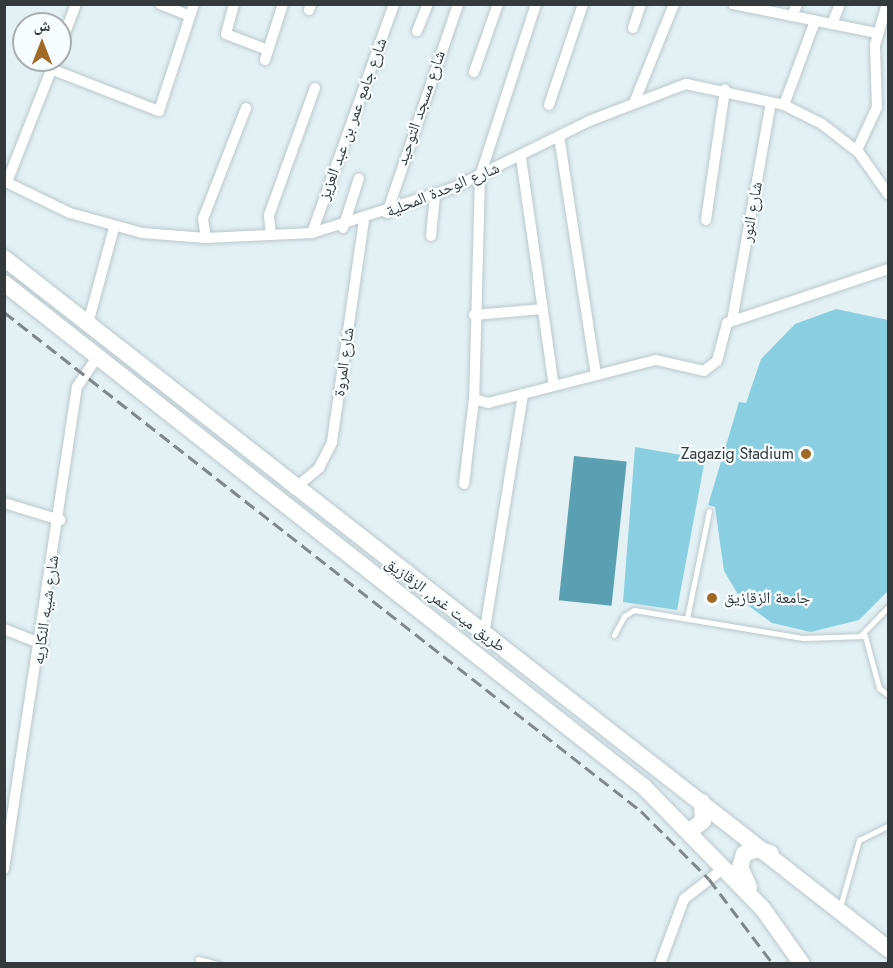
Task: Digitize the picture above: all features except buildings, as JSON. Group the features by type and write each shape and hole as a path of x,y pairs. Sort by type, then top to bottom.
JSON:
{"highway":[{"name":"طريق ميت غمر, الزقازيق","path":"4,258 294,489 771,853 888,949"},
{"name":"طريق ميت غمر, الزقازيق","path":"4,283 525,689 690,831 763,909 802,963"},
{"path":"690,831 703,821 702,802"},
{"path":"763,909 742,874 740,860 750,850 771,853"}],"street":[{"path":"160,4 190,16"},
{"path":"69,72 159,111 194,4"},
{"path":"234,4 226,34 267,55 283,4"},
{"name":"شارع جامع عمر بن عبد العزيز","path":"312,233 394,4"},
{"path":"417,31 428,4"},
{"name":"شارع مسجد التوحيد","path":"387,213 458,4"},
{"path":"474,72 498,4"},
{"path":"464,484 474,399 474,315 480,176 536,4"},
{"path":"549,105 584,4"},
{"path":"633,28 641,4"},
{"path":"634,104 674,4"},
{"path":"733,4 764,7 792,16 877,33"},
{"path":"792,16 797,4"},
{"path":"832,24 840,4"},
{"path":"858,152 877,106 877,33 887,4"},
{"path":"784,105 815,21"},
{"path":"6,182 50,72"},
{"name":"شارع الوحدة المحلية","path":"6,182 114,228 206,238 312,233 343,228 435,195 521,158 559,136 672,85 725,89 784,105 822,124 858,152 888,194"},
{"path":"271,235 269,215 315,88"},
{"path":"706,220 725,89"},
{"name":"شارع النور","path":"596,375 656,360 704,371 717,361 723,329 732,321 771,103"},
{"path":"206,238 203,219 246,108"},
{"path":"474,399 488,403 596,375 559,136"},
{"path":"521,158 554,386"},
{"path":"343,228 359,178"},
{"path":"431,236 435,195"},
{"name":"شارع المروة","path":"294,489 319,468 332,442 364,220"},
{"path":"88,323 114,228"},
{"path":"732,321 888,269"},
{"path":"474,315 542,309"},
{"name":"شارع شيبه النكاريه","path":"4,870 42,644 79,378 97,357"},
{"path":"484,635 523,394"},
{"path":"4,503 60,520"},
{"path":"4,628 42,644"},
{"path":"660,963 684,899 724,868"}],"lane":[{"path":"687,618 709,511"},
{"path":"861,635 888,607"},
{"path":"614,635 628,612 687,618 803,638 861,635 868,638 879,688 888,695"},
{"path":"839,909 860,840 888,826"},
{"path":"198,959 218,963"}],"shaded area":[{"name":"Zagazig Stadium","path":"836,309 888,320 888,591 859,620 811,632 772,623 742,601 724,571 715,507 708,505 739,402 746,403 761,359 795,324"},
{"path":"635,447 705,459 677,610 623,602"},
{"path":"574,456 627,462 612,606 559,600"}],"railway":[{"path":"4,312 641,811 709,879 773,964"}],"place":[{"name":"Zagazig Stadium","path":"806,454"},
{"name":"جامعة الزقازيق","path":"712,598"}]}
